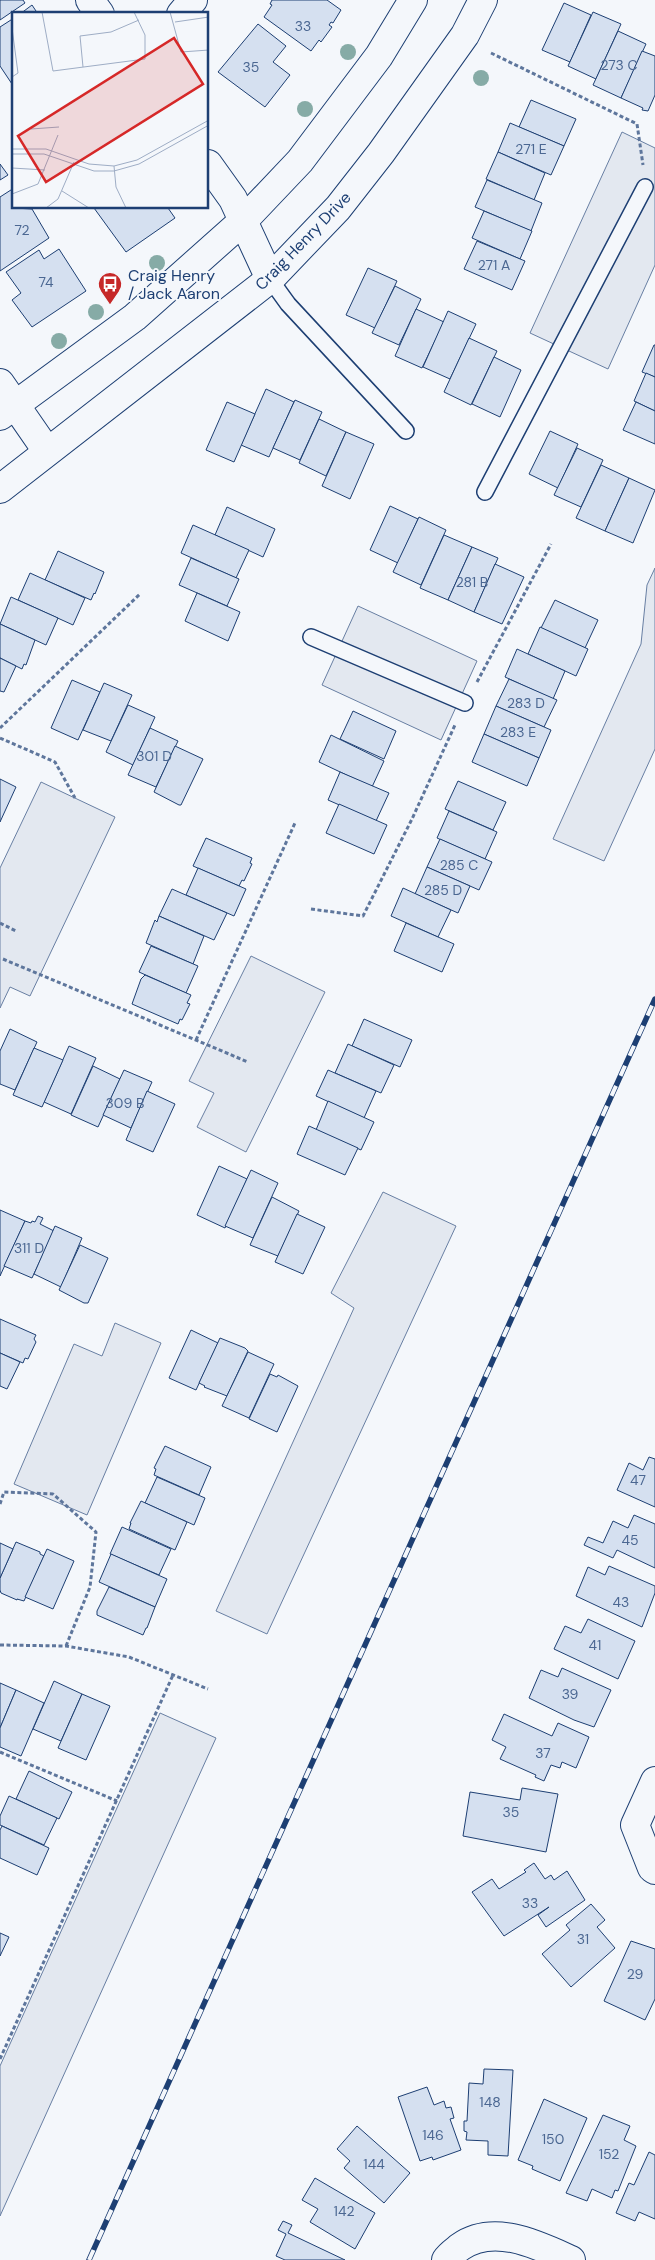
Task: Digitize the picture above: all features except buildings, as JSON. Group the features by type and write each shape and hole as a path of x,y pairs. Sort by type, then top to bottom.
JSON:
{"street":[{"path":"90,0 99,12"},
{"path":"183,12 193,0"},
{"path":"8,410 135,317 244,220 300,161 379,56 413,0"},
{"name":"Craig Henry Drive","path":"0,489 270,279 338,208 381,153 465,35 483,0"},
{"path":"209,165 244,220 270,279"},
{"path":"0,383 8,410 47,451"},
{"path":"655,1781 635,1825 652,1868 655,1870"},
{"path":"446,2260 468,2242 494,2236 530,2242 571,2260"}],"lane":[{"path":"485,492 645,187"},
{"path":"270,279 288,304 406,431"},
{"path":"311,637 465,703"}],"path":[{"path":"491,54 637,124 645,187"},
{"path":"311,909 363,916 412,818 465,703 551,544"},
{"path":"0,728 140,594"},
{"path":"0,738 55,762 75,798"},
{"path":"196,1040 296,822"},
{"path":"0,923 16,931"},
{"path":"3,959 248,1062"},
{"path":"0,1504 4,1492 53,1494 96,1532 90,1587 66,1646"},
{"path":"0,1645 66,1646 129,1657 208,1689"},
{"path":"0,2059 173,1675"},
{"path":"0,1752 117,1801"}],"shaded area":[{"path":"622,132 655,148 655,265 608,369 530,333"},
{"path":"655,568 655,749 604,861 553,839 641,644 647,585"},
{"path":"358,606 477,661 441,740 322,685"},
{"path":"41,782 115,817 30,996 10,987 0,1008 0,868"},
{"path":"251,956 325,992 246,1152 197,1127 214,1093 189,1081"},
{"path":"383,1192 456,1226 267,1634 216,1611 354,1308 331,1293"},
{"path":"115,1323 161,1343 87,1515 14,1484 74,1344 102,1356"},
{"path":"160,1713 216,1738 0,2216 0,2066"}],"railway":[{"path":"89,2260 655,999"}],"place":[{"name":"Craig Henry / Jack Aaron","path":"110,305"}]}
